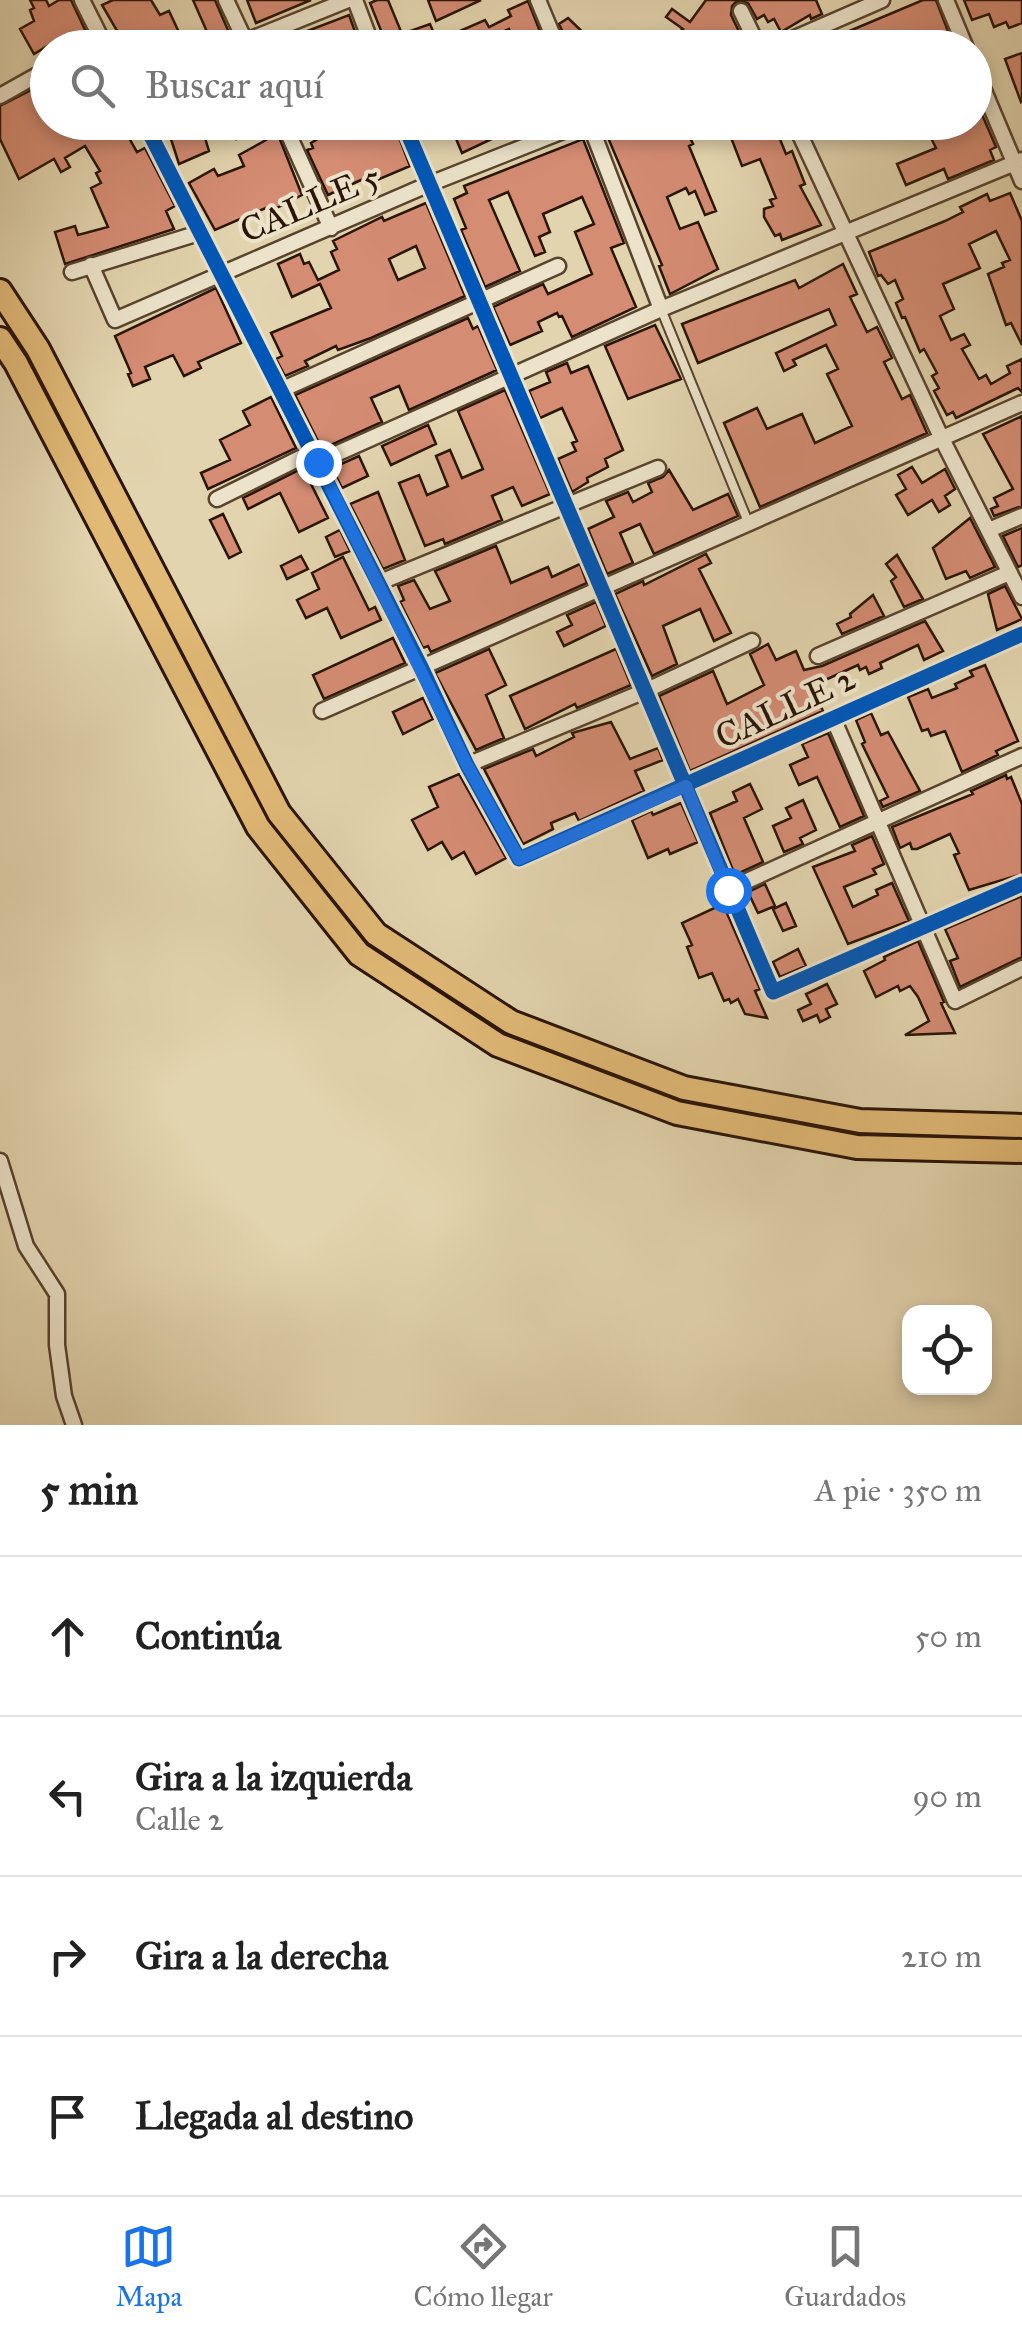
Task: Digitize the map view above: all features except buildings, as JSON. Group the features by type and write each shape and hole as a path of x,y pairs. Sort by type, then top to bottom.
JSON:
{"highway":[{"path":"0,291 38,350 279,813 376,934 510,1022 684,1088 860,1121 1022,1126"},
{"path":"0,339 258,827 359,954 498,1046 677,1113 857,1146 1022,1152"}],"street":[{"path":"82,0 97,30"},
{"path":"226,0 240,30"},
{"path":"280,30 352,0 366,30"},
{"path":"538,0 550,30"},
{"path":"813,30 882,0"},
{"path":"946,0 958,30"},
{"path":"742,11 751,30"},
{"path":"0,96 30,79"},
{"path":"992,106 1018,162 1022,181"},
{"path":"153,140 421,666 467,765 752,641"},
{"path":"291,140 331,228"},
{"path":"410,140 773,992 1022,884"},
{"name":"CALLE 5","path":"91,265 115,320 427,184 541,140"},
{"path":"595,140 661,309"},
{"path":"802,140 941,436 1022,597"},
{"path":"217,498 844,231 1018,162"},
{"path":"72,272 199,233"},
{"path":"281,390 558,266"},
{"path":"322,711 1022,403"},
{"path":"378,582 658,468"},
{"path":"988,530 1022,516"},
{"path":"818,656 1010,573"},
{"name":"CALLE 2","path":"467,765 519,859 1022,634"},
{"path":"833,718 955,1001 1022,968"},
{"path":"728,890 1022,756"},
{"path":"0,1161 26,1246 57,1294 57,1345 64,1396 74,1425"}],"lane":[{"path":"661,309 748,522"}],"cycle path":[{"path":"153,140 467,765 519,859 1022,634"},
{"path":"411,140 773,992 1022,884"}],"route":[{"path":"318,462 467,765 519,859 686,786 728,890"}]}
